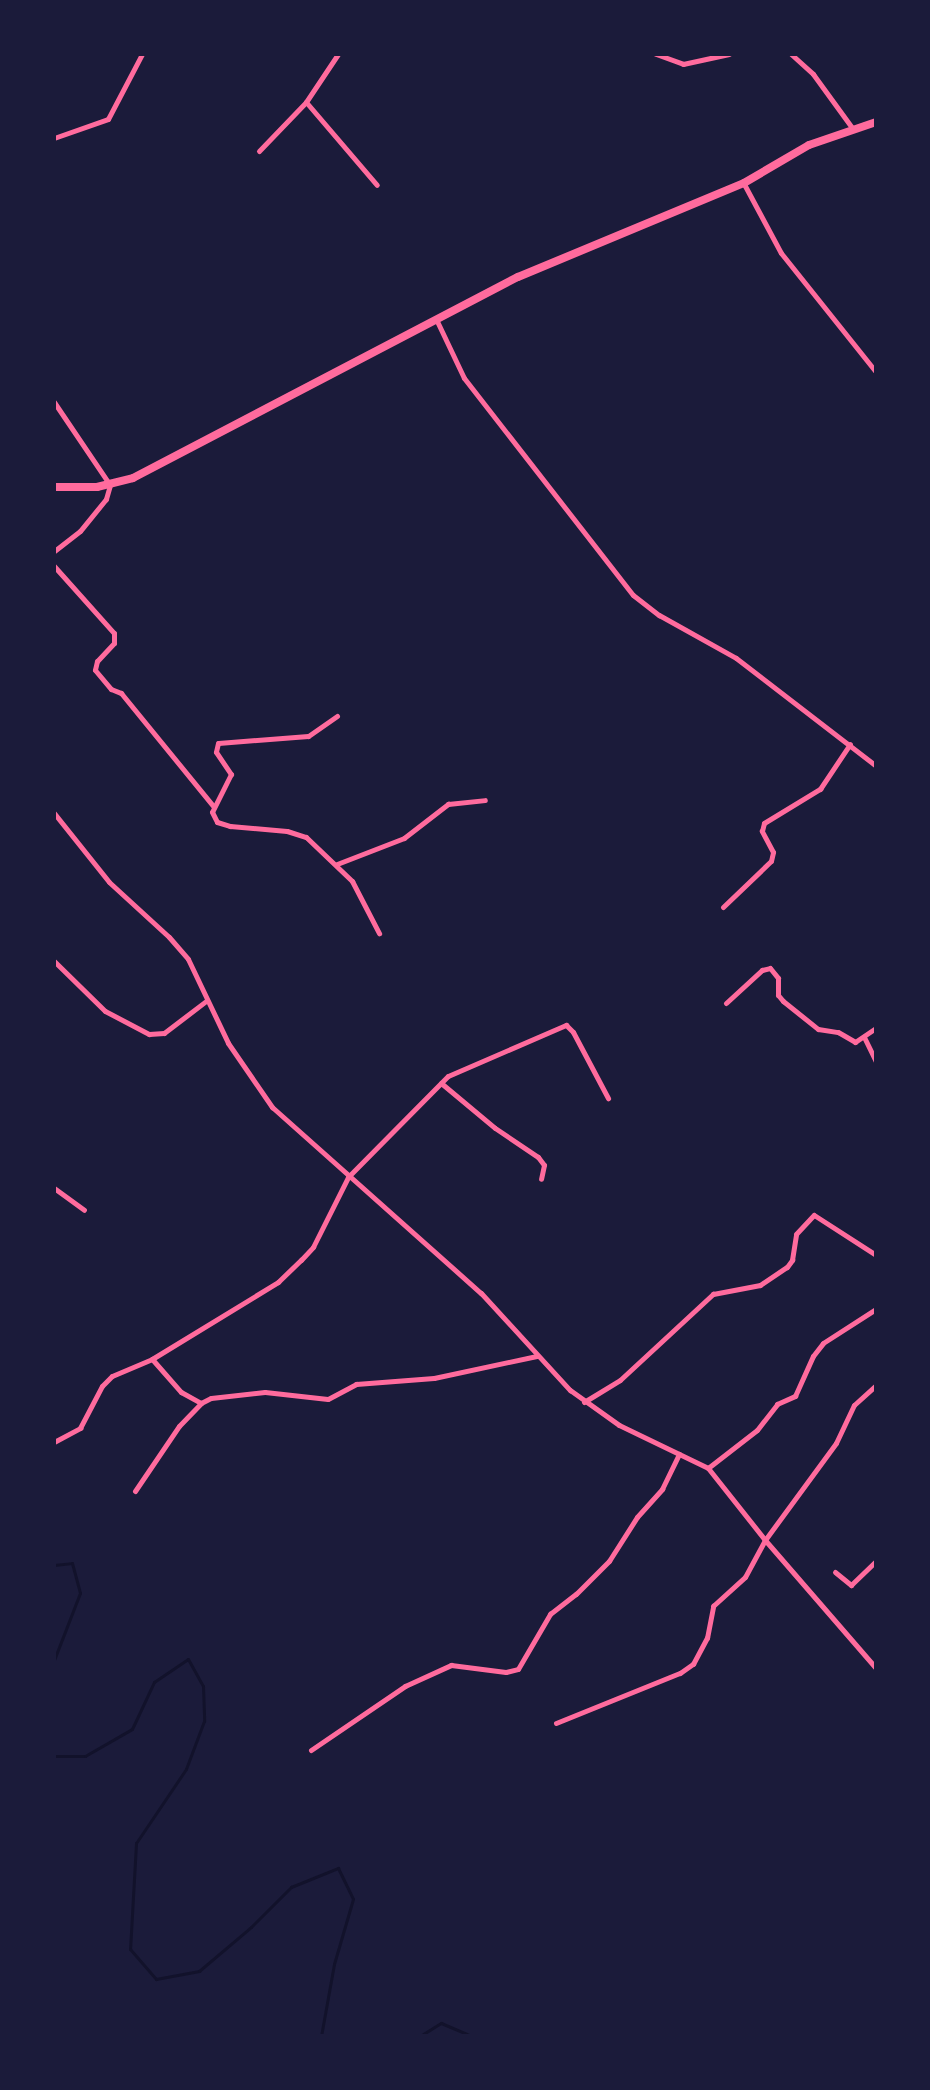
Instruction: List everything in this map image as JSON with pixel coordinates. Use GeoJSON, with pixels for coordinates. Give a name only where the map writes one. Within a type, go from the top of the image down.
{"type":"FeatureCollection","features":[{"type":"Feature","properties":{"kind":"highway"},"geometry":{"type":"LineString","coordinates":[[54,487],[110,485],[192,448],[435,318],[563,256],[744,183],[809,145],[876,122]]}},
{"type":"Feature","properties":{"kind":"street"},"geometry":{"type":"LineString","coordinates":[[54,138],[108,119],[142,54]]}},
{"type":"Feature","properties":{"kind":"street"},"geometry":{"type":"LineString","coordinates":[[259,151],[306,102],[338,54]]}},
{"type":"Feature","properties":{"kind":"street"},"geometry":{"type":"LineString","coordinates":[[656,54],[683,64],[729,54]]}},
{"type":"Feature","properties":{"kind":"street"},"geometry":{"type":"LineString","coordinates":[[791,54],[813,74],[854,130]]}},
{"type":"Feature","properties":{"kind":"street"},"geometry":{"type":"LineString","coordinates":[[306,102],[377,185]]}},
{"type":"Feature","properties":{"kind":"street"},"geometry":{"type":"LineString","coordinates":[[744,183],[781,253],[876,372]]}},
{"type":"Feature","properties":{"kind":"street"},"geometry":{"type":"LineString","coordinates":[[435,318],[464,378],[633,595],[659,615],[736,658],[876,766]]}},
{"type":"Feature","properties":{"kind":"street"},"geometry":{"type":"LineString","coordinates":[[876,394],[876,421]]}},
{"type":"Feature","properties":{"kind":"street"},"geometry":{"type":"LineString","coordinates":[[54,402],[110,485],[106,499],[80,531],[54,551]]}},
{"type":"Feature","properties":{"kind":"street"},"geometry":{"type":"LineString","coordinates":[[54,566],[114,633],[114,643],[97,661],[95,670],[111,689],[121,693],[213,806]]}},
{"type":"Feature","properties":{"kind":"street"},"geometry":{"type":"LineString","coordinates":[[337,716],[308,736],[218,743],[216,752],[231,774],[213,806],[213,818],[222,824],[297,833],[337,864],[352,881],[379,933]]}},
{"type":"Feature","properties":{"kind":"street"},"geometry":{"type":"LineString","coordinates":[[723,907],[771,861],[773,852],[762,831],[764,823],[820,789],[850,744]]}},
{"type":"Feature","properties":{"kind":"street"},"geometry":{"type":"LineString","coordinates":[[337,864],[404,838],[448,804],[485,800]]}},
{"type":"Feature","properties":{"kind":"street"},"geometry":{"type":"LineString","coordinates":[[54,813],[109,882],[180,949],[197,976],[206,1001],[265,1099],[348,1177],[481,1293],[537,1356],[584,1402],[619,1425],[708,1468],[765,1540],[876,1668]]}},
{"type":"Feature","properties":{"kind":"street"},"geometry":{"type":"LineString","coordinates":[[54,961],[105,1011],[149,1034],[164,1033],[206,1001]]}},
{"type":"Feature","properties":{"kind":"street"},"geometry":{"type":"LineString","coordinates":[[726,1003],[762,970],[770,968],[778,978],[778,995],[810,1025],[821,1031],[838,1032],[852,1042],[876,1028]]}},
{"type":"Feature","properties":{"kind":"street"},"geometry":{"type":"LineString","coordinates":[[54,1442],[80,1428],[106,1381],[152,1359],[278,1282],[313,1247],[348,1177],[441,1083],[457,1071],[566,1025],[573,1032],[608,1098]]}},
{"type":"Feature","properties":{"kind":"street"},"geometry":{"type":"LineString","coordinates":[[864,1037],[876,1062]]}},
{"type":"Feature","properties":{"kind":"street"},"geometry":{"type":"LineString","coordinates":[[441,1083],[495,1128],[538,1157],[544,1165],[541,1179]]}},
{"type":"Feature","properties":{"kind":"street"},"geometry":{"type":"LineString","coordinates":[[54,1188],[84,1210]]}},
{"type":"Feature","properties":{"kind":"street"},"geometry":{"type":"LineString","coordinates":[[584,1402],[620,1380],[717,1291],[760,1285],[787,1267],[796,1234],[814,1215],[876,1255]]}},
{"type":"Feature","properties":{"kind":"street"},"geometry":{"type":"LineString","coordinates":[[708,1468],[757,1430],[777,1404],[795,1396],[823,1343],[876,1309]]}},
{"type":"Feature","properties":{"kind":"street"},"geometry":{"type":"LineString","coordinates":[[135,1491],[179,1426],[201,1403],[223,1395],[251,1393],[328,1399],[356,1384],[434,1378],[537,1356]]}},
{"type":"Feature","properties":{"kind":"street"},"geometry":{"type":"LineString","coordinates":[[152,1359],[181,1392],[201,1403]]}},
{"type":"Feature","properties":{"kind":"street"},"geometry":{"type":"LineString","coordinates":[[556,1723],[680,1673],[693,1664],[707,1638],[713,1606],[745,1577],[765,1540],[836,1443],[854,1405],[876,1385]]}},
{"type":"Feature","properties":{"kind":"street"},"geometry":{"type":"LineString","coordinates":[[311,1750],[405,1686],[451,1665],[506,1672],[518,1669],[550,1614],[576,1594],[609,1561],[637,1517],[662,1489],[679,1454]]}},
{"type":"Feature","properties":{"kind":"street"},"geometry":{"type":"LineString","coordinates":[[835,1572],[851,1585],[876,1561]]}},
{"type":"Feature","properties":{"kind":"waterway"},"geometry":{"type":"LineString","coordinates":[[54,1565],[72,1563],[80,1593],[54,1660]]}},
{"type":"Feature","properties":{"kind":"waterway"},"geometry":{"type":"LineString","coordinates":[[54,1756],[85,1756],[132,1729],[154,1682],[188,1659],[203,1686],[204,1721],[186,1769],[136,1843],[130,1949],[156,1979],[199,1971],[251,1927],[291,1887],[338,1868],[353,1899],[334,1964],[321,2036]]}},
{"type":"Feature","properties":{"kind":"waterway"},"geometry":{"type":"LineString","coordinates":[[420,2036],[441,2023],[472,2036]]}}]}
